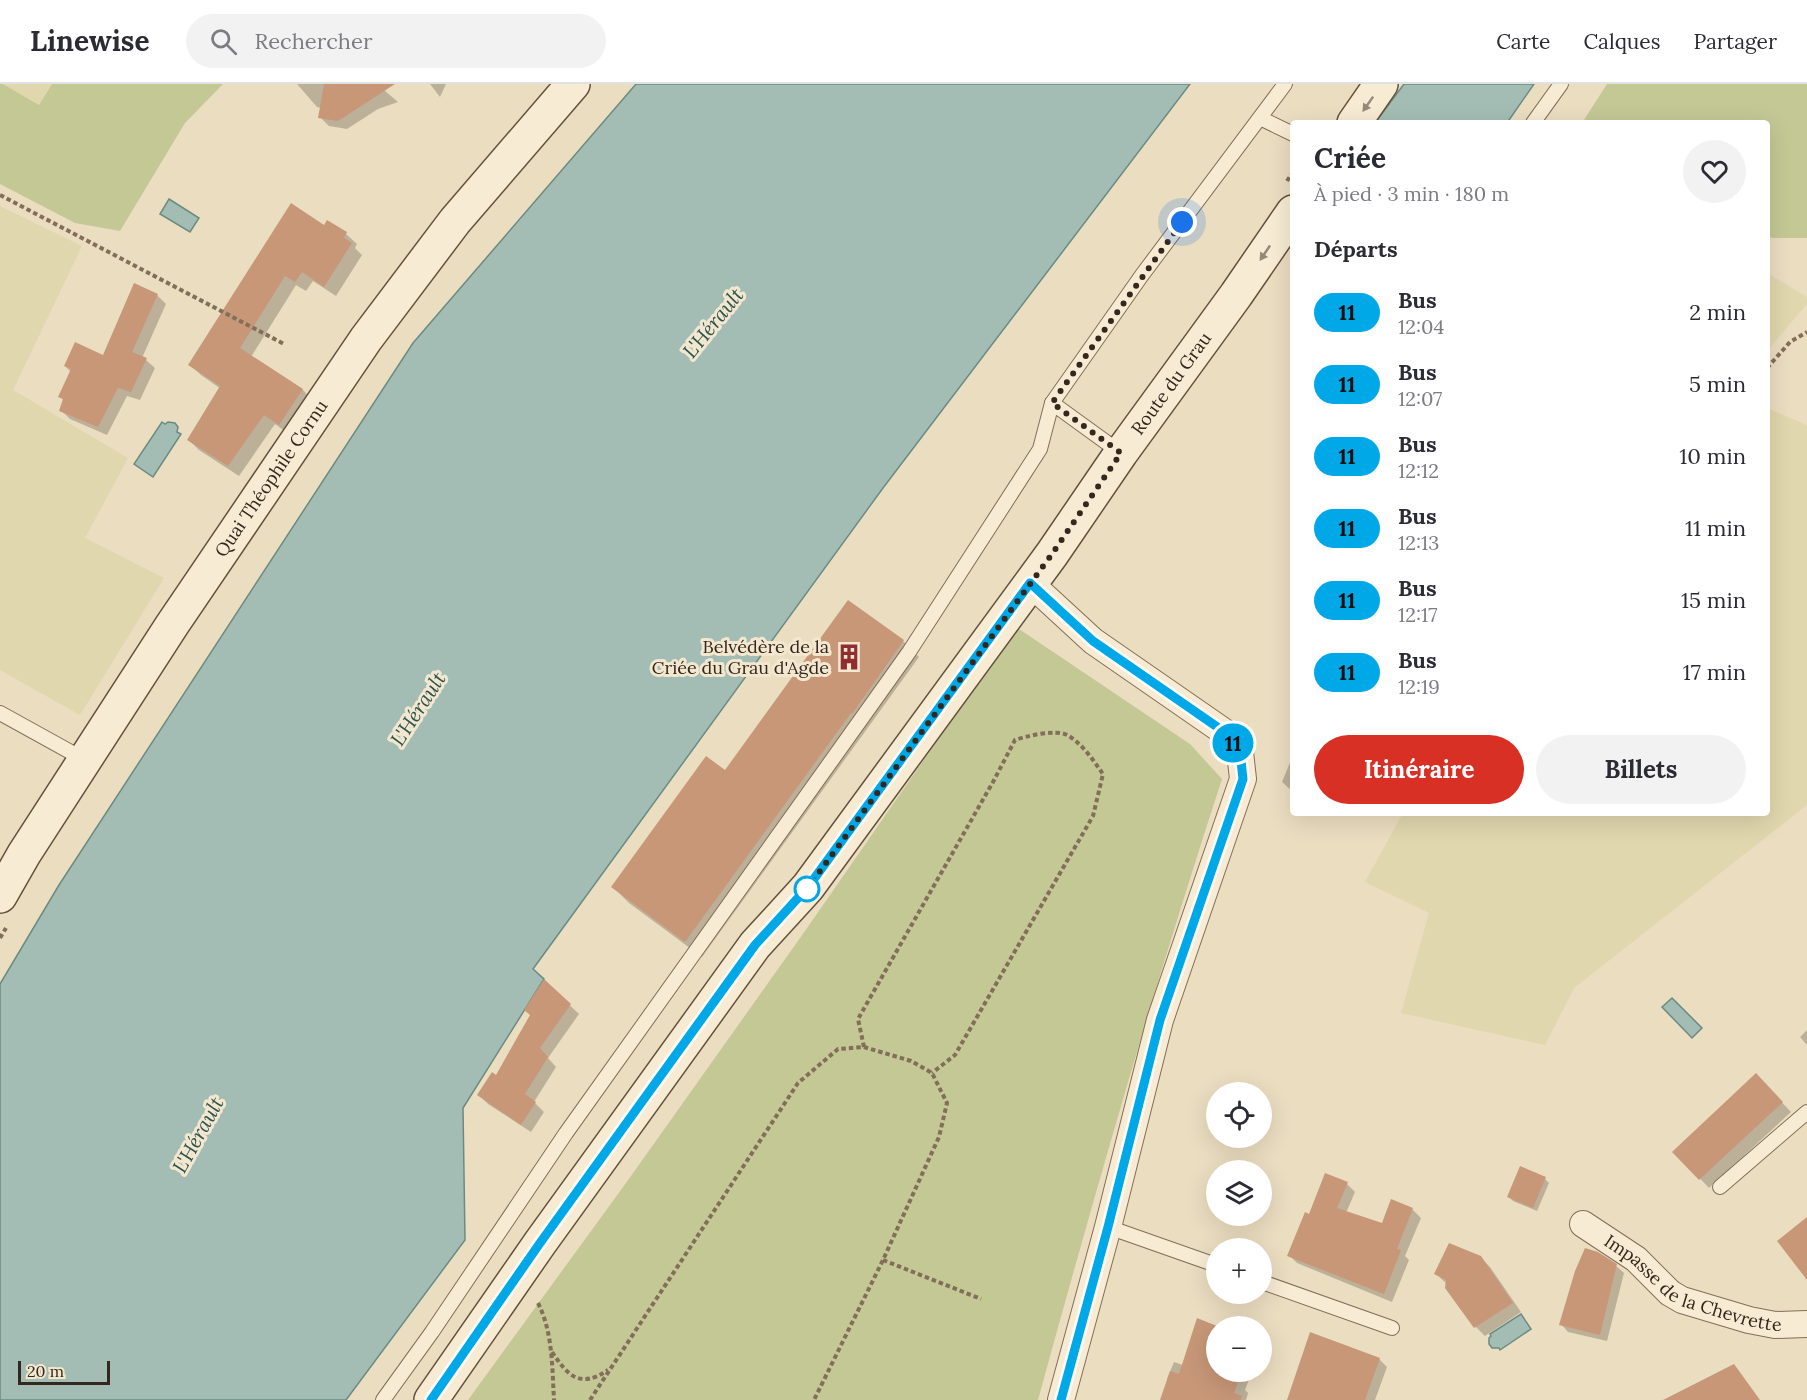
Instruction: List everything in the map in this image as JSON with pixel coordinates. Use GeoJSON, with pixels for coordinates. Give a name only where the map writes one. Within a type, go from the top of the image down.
{"type":"FeatureCollection","features":[{"type":"Feature","properties":{"kind":"street","name":"Quai Théophile Cornu"},"geometry":{"type":"LineString","coordinates":[[0,896],[24,854],[179,615],[366,339],[454,221],[573,84]]}},
{"type":"Feature","properties":{"kind":"street"},"geometry":{"type":"LineString","coordinates":[[1356,120],[1381,84]]}},
{"type":"Feature","properties":{"kind":"street","name":"Route du Grau"},"geometry":{"type":"LineString","coordinates":[[431,1400],[755,945],[808,887],[1052,554],[1290,216]]}},
{"type":"Feature","properties":{"kind":"street"},"geometry":{"type":"LineString","coordinates":[[1030,583],[1093,641],[1223,731],[1240,752],[1243,779],[1160,1020],[1108,1227],[1061,1400]]}},
{"type":"Feature","properties":{"kind":"street","name":"Impasse de la Chevrette"},"geometry":{"type":"LineString","coordinates":[[1583,1224],[1636,1259],[1670,1293],[1683,1300],[1749,1320],[1775,1325],[1807,1324]]}},
{"type":"Feature","properties":{"kind":"lane"},"geometry":{"type":"LineString","coordinates":[[383,1400],[432,1332],[566,1133],[909,652],[1040,449],[1052,403],[1143,275],[1285,84]]}},
{"type":"Feature","properties":{"kind":"lane"},"geometry":{"type":"LineString","coordinates":[[1535,120],[1561,84]]}},
{"type":"Feature","properties":{"kind":"lane"},"geometry":{"type":"LineString","coordinates":[[1260,118],[1290,133]]}},
{"type":"Feature","properties":{"kind":"lane"},"geometry":{"type":"LineString","coordinates":[[1052,403],[1121,453]]}},
{"type":"Feature","properties":{"kind":"lane"},"geometry":{"type":"LineString","coordinates":[[0,713],[85,760]]}},
{"type":"Feature","properties":{"kind":"lane"},"geometry":{"type":"LineString","coordinates":[[1720,1187],[1807,1112]]}},
{"type":"Feature","properties":{"kind":"lane"},"geometry":{"type":"LineString","coordinates":[[1108,1227],[1206,1262]]}},
{"type":"Feature","properties":{"kind":"lane"},"geometry":{"type":"LineString","coordinates":[[1272,1286],[1392,1328]]}},
{"type":"Feature","properties":{"kind":"path"},"geometry":{"type":"LineString","coordinates":[[0,195],[284,344]]}},
{"type":"Feature","properties":{"kind":"path"},"geometry":{"type":"LineString","coordinates":[[1770,365],[1790,342],[1807,332]]}},
{"type":"Feature","properties":{"kind":"path"},"geometry":{"type":"LineString","coordinates":[[864,1047],[858,1019],[1015,740],[1035,734],[1065,734],[1089,754],[1103,774],[1093,816],[955,1056],[933,1073]]}},
{"type":"Feature","properties":{"kind":"path"},"geometry":{"type":"LineString","coordinates":[[590,1400],[798,1083],[838,1049],[864,1047],[911,1061],[933,1073],[947,1103],[939,1137],[883,1260],[814,1400]]}},
{"type":"Feature","properties":{"kind":"path"},"geometry":{"type":"LineString","coordinates":[[883,1260],[981,1299]]}},
{"type":"Feature","properties":{"kind":"path"},"geometry":{"type":"LineString","coordinates":[[516,1278],[533,1291],[542,1311],[551,1349],[554,1400]]}},
{"type":"Feature","properties":{"kind":"path"},"geometry":{"type":"LineString","coordinates":[[551,1349],[563,1369],[572,1376],[584,1379],[597,1378],[611,1368]]}},
{"type":"Feature","properties":{"kind":"shaded area"},"geometry":{"type":"Polygon","coordinates":[[[3,84],[52,84],[39,105],[3,84]]]}},
{"type":"Feature","properties":{"kind":"shaded area"},"geometry":{"type":"Polygon","coordinates":[[[0,206],[82,246],[13,390],[128,458],[85,538],[164,578],[80,715],[0,670],[0,206]]]}},
{"type":"Feature","properties":{"kind":"shaded area"},"geometry":{"type":"Polygon","coordinates":[[[1770,275],[1807,297],[1807,304],[1770,347],[1770,275]]]}},
{"type":"Feature","properties":{"kind":"shaded area"},"geometry":{"type":"Polygon","coordinates":[[[1770,409],[1807,425],[1807,805],[1574,988],[1545,1045],[1401,1013],[1429,913],[1365,882],[1401,816],[1770,816],[1770,409]]]}},
{"type":"Feature","properties":{"kind":"green space"},"geometry":{"type":"Polygon","coordinates":[[[0,84],[39,105],[52,84],[223,84],[185,123],[120,231],[75,223],[0,184],[0,84]]]}},
{"type":"Feature","properties":{"kind":"green space"},"geometry":{"type":"Polygon","coordinates":[[[1607,84],[1807,84],[1807,238],[1770,237],[1770,120],[1584,120],[1607,84]]]}},
{"type":"Feature","properties":{"kind":"green space"},"geometry":{"type":"Polygon","coordinates":[[[1016,627],[1190,744],[1222,779],[1126,1088],[1038,1400],[468,1400],[805,931],[1016,627]]]}},
{"type":"Feature","properties":{"kind":"water","name":"L'Hérault"},"geometry":{"type":"Polygon","coordinates":[[[636,84],[1190,84],[883,488],[533,969],[544,979],[463,1108],[465,1240],[346,1400],[0,1400],[0,984],[59,885],[413,343],[636,84]]]}},
{"type":"Feature","properties":{"kind":"water"},"geometry":{"type":"Polygon","coordinates":[[[1404,84],[1534,84],[1509,120],[1377,120],[1404,84]]]}},
{"type":"Feature","properties":{"kind":"water"},"geometry":{"type":"Polygon","coordinates":[[[169,199],[199,218],[190,232],[160,214],[169,199]]]}},
{"type":"Feature","properties":{"kind":"water"},"geometry":{"type":"Polygon","coordinates":[[[162,422],[175,423],[178,427],[177,432],[181,434],[153,477],[134,464],[162,422]]]}},
{"type":"Feature","properties":{"kind":"water"},"geometry":{"type":"Polygon","coordinates":[[[1672,998],[1702,1028],[1692,1038],[1662,1007],[1672,998]]]}},
{"type":"Feature","properties":{"kind":"water"},"geometry":{"type":"Polygon","coordinates":[[[1521,1314],[1531,1329],[1500,1350],[1492,1348],[1489,1344],[1490,1334],[1521,1314]]]}},
{"type":"Feature","properties":{"kind":"building"},"geometry":{"type":"Polygon","coordinates":[[[324,84],[395,84],[338,121],[318,118],[324,84]]]}},
{"type":"Feature","properties":{"kind":"building"},"geometry":{"type":"Polygon","coordinates":[[[291,203],[324,225],[327,220],[347,232],[344,238],[352,243],[324,287],[302,272],[295,282],[285,276],[240,348],[303,389],[279,425],[264,415],[228,466],[187,440],[220,386],[188,365],[291,203]]]}},
{"type":"Feature","properties":{"kind":"building"},"geometry":{"type":"Polygon","coordinates":[[[134,283],[158,294],[132,352],[147,358],[131,392],[118,388],[98,427],[59,411],[63,399],[58,397],[71,369],[64,366],[75,342],[103,355],[134,283]]]}},
{"type":"Feature","properties":{"kind":"building"},"geometry":{"type":"Polygon","coordinates":[[[848,600],[904,640],[685,942],[611,887],[706,756],[725,770],[848,600]]]}},
{"type":"Feature","properties":{"kind":"building"},"geometry":{"type":"Polygon","coordinates":[[[544,979],[571,1004],[540,1048],[548,1057],[525,1094],[536,1102],[521,1125],[477,1095],[492,1072],[496,1075],[530,1015],[524,1010],[544,979]]]}},
{"type":"Feature","properties":{"kind":"building"},"geometry":{"type":"Polygon","coordinates":[[[1756,1073],[1783,1102],[1699,1180],[1672,1152],[1756,1073]]]}},
{"type":"Feature","properties":{"kind":"building"},"geometry":{"type":"Polygon","coordinates":[[[1520,1166],[1546,1177],[1533,1208],[1507,1197],[1520,1166]]]}},
{"type":"Feature","properties":{"kind":"building"},"geometry":{"type":"Polygon","coordinates":[[[1325,1173],[1348,1182],[1337,1208],[1382,1223],[1391,1199],[1413,1208],[1397,1249],[1401,1250],[1384,1294],[1287,1256],[1305,1212],[1309,1214],[1325,1173]]]}},
{"type":"Feature","properties":{"kind":"building"},"geometry":{"type":"Polygon","coordinates":[[[1807,1217],[1807,1280],[1777,1241],[1807,1217]]]}},
{"type":"Feature","properties":{"kind":"building"},"geometry":{"type":"Polygon","coordinates":[[[1449,1243],[1481,1256],[1513,1303],[1474,1328],[1445,1288],[1446,1280],[1434,1274],[1449,1243]]]}},
{"type":"Feature","properties":{"kind":"building"},"geometry":{"type":"Polygon","coordinates":[[[1585,1248],[1598,1252],[1617,1264],[1600,1335],[1559,1325],[1575,1271],[1585,1248]]]}},
{"type":"Feature","properties":{"kind":"building"},"geometry":{"type":"Polygon","coordinates":[[[1197,1318],[1206,1322],[1206,1382],[1238,1382],[1234,1393],[1242,1396],[1241,1400],[1160,1400],[1170,1371],[1179,1374],[1197,1318]]]}},
{"type":"Feature","properties":{"kind":"building"},"geometry":{"type":"Polygon","coordinates":[[[1310,1332],[1380,1358],[1365,1400],[1287,1400],[1310,1332]]]}},
{"type":"Feature","properties":{"kind":"building"},"geometry":{"type":"Polygon","coordinates":[[[1734,1364],[1760,1400],[1663,1400],[1734,1364]]]}},
{"type":"Feature","properties":{"kind":"bus line","name":"11"},"geometry":{"type":"LineString","coordinates":[[431,1400],[540,1243],[755,945],[808,887],[1030,583],[1093,641],[1223,731],[1240,752],[1243,779],[1160,1020],[1108,1227],[1061,1400]]}},
{"type":"Feature","properties":{"kind":"place","name":"Belvédère de la Criée du Grau d'Agde"},"geometry":{"type":"Point","coordinates":[849,657]}},
{"type":"Feature","properties":{"kind":"route"},"geometry":{"type":"LineString","coordinates":[[807,889],[1052,554],[1121,453],[1052,403],[1182,222]]}}]}
